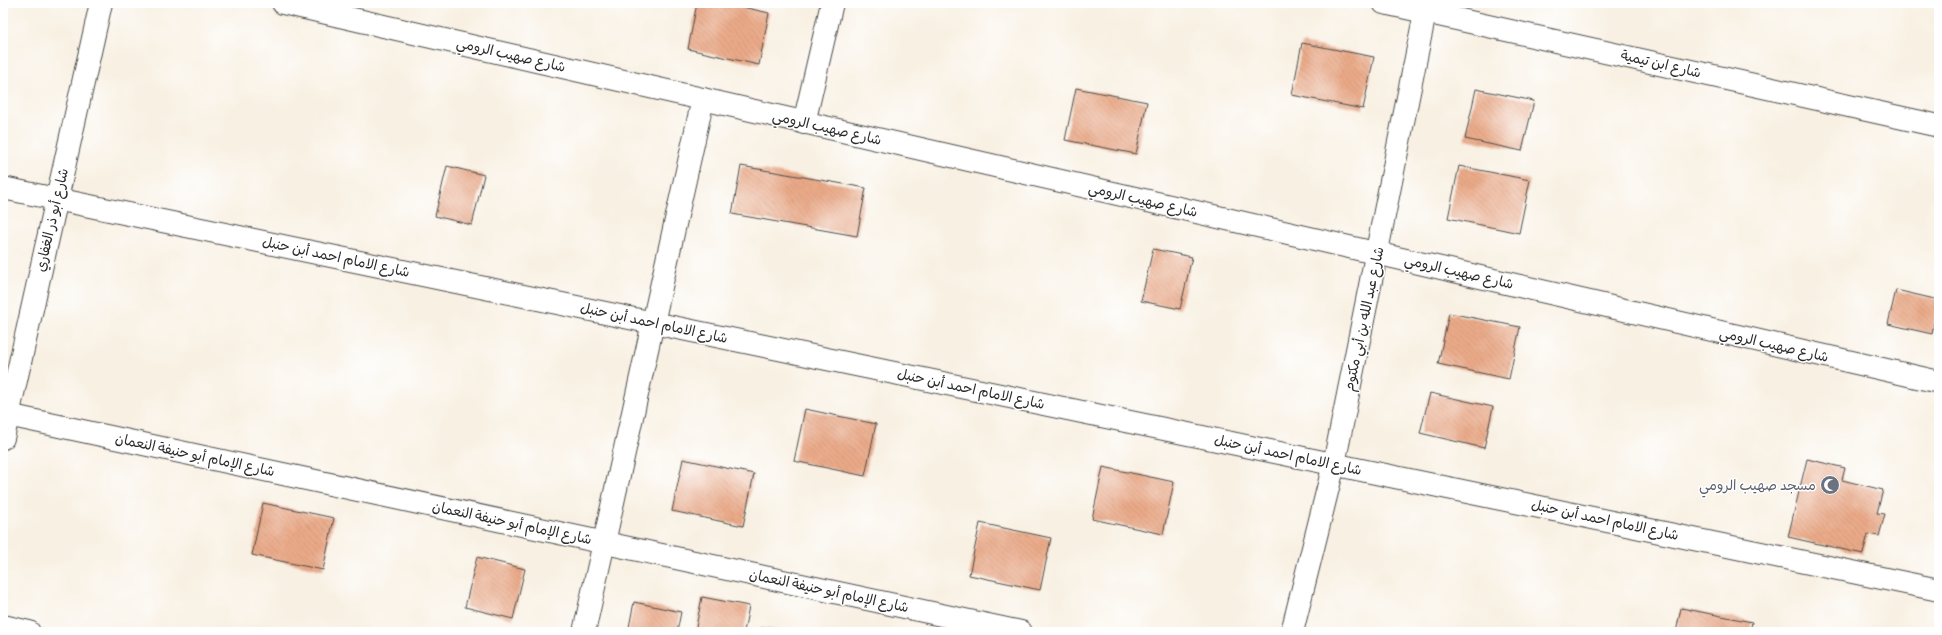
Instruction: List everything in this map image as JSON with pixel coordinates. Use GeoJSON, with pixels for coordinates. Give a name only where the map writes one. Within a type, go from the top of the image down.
{"type":"FeatureCollection","features":[{"type":"Feature","properties":{"kind":"street","name":"شارع أبو ذر الغفاري"},"geometry":{"type":"LineString","coordinates":[[3,438],[6,414],[57,199],[101,3]]}},
{"type":"Feature","properties":{"kind":"street","name":"شارع صهيب الرومي"},"geometry":{"type":"LineString","coordinates":[[283,3],[348,10],[804,123],[1939,382]]}},
{"type":"Feature","properties":{"kind":"street"},"geometry":{"type":"LineString","coordinates":[[804,123],[832,3]]}},
{"type":"Feature","properties":{"kind":"street","name":"شارع ابن تيمية"},"geometry":{"type":"LineString","coordinates":[[1384,3],[1426,7],[1939,126]]}},
{"type":"Feature","properties":{"kind":"street","name":"شارع عبد الله بن أبي مكتوم"},"geometry":{"type":"LineString","coordinates":[[1292,632],[1334,464],[1378,254],[1426,7]]}},
{"type":"Feature","properties":{"kind":"street"},"geometry":{"type":"LineString","coordinates":[[584,632],[703,99]]}},
{"type":"Feature","properties":{"kind":"street","name":"شارع الامام احمد أبن حنبل"},"geometry":{"type":"LineString","coordinates":[[3,188],[1939,590]]}},
{"type":"Feature","properties":{"kind":"street","name":"شارع الإمام أبو حنيفة النعمان"},"geometry":{"type":"LineString","coordinates":[[6,414],[1021,632]]}},
{"type":"Feature","properties":{"kind":"street"},"geometry":{"type":"LineString","coordinates":[[3,626],[29,632]]}},
{"type":"Feature","properties":{"kind":"building"},"geometry":{"type":"Polygon","coordinates":[[[697,3],[725,3],[769,13],[759,65],[688,49],[697,3]]]}},
{"type":"Feature","properties":{"kind":"building"},"geometry":{"type":"Polygon","coordinates":[[[1302,43],[1374,57],[1363,109],[1292,95],[1302,43]]]}},
{"type":"Feature","properties":{"kind":"building"},"geometry":{"type":"Polygon","coordinates":[[[1076,88],[1147,102],[1136,154],[1065,140],[1076,88]]]}},
{"type":"Feature","properties":{"kind":"building"},"geometry":{"type":"Polygon","coordinates":[[[1476,89],[1534,101],[1522,151],[1465,139],[1476,89]]]}},
{"type":"Feature","properties":{"kind":"building"},"geometry":{"type":"Polygon","coordinates":[[[447,166],[484,175],[472,225],[435,216],[447,166]]]}},
{"type":"Feature","properties":{"kind":"building"},"geometry":{"type":"Polygon","coordinates":[[[741,166],[866,188],[857,236],[732,214],[741,166]]]}},
{"type":"Feature","properties":{"kind":"building"},"geometry":{"type":"Polygon","coordinates":[[[1459,166],[1530,180],[1519,233],[1448,218],[1459,166]]]}},
{"type":"Feature","properties":{"kind":"building"},"geometry":{"type":"Polygon","coordinates":[[[1153,249],[1192,257],[1180,309],[1141,301],[1153,249]]]}},
{"type":"Feature","properties":{"kind":"building"},"geometry":{"type":"Polygon","coordinates":[[[1896,290],[1939,300],[1932,334],[1888,324],[1896,290]]]}},
{"type":"Feature","properties":{"kind":"building"},"geometry":{"type":"Polygon","coordinates":[[[1449,313],[1520,327],[1509,379],[1438,364],[1449,313]]]}},
{"type":"Feature","properties":{"kind":"building"},"geometry":{"type":"Polygon","coordinates":[[[1430,393],[1493,407],[1484,448],[1420,433],[1430,393]]]}},
{"type":"Feature","properties":{"kind":"building"},"geometry":{"type":"Polygon","coordinates":[[[805,409],[876,424],[865,476],[794,461],[805,409]]]}},
{"type":"Feature","properties":{"kind":"building"},"geometry":{"type":"Polygon","coordinates":[[[683,459],[754,474],[743,526],[672,511],[683,459]]]}},
{"type":"Feature","properties":{"kind":"building"},"geometry":{"type":"Polygon","coordinates":[[[1807,459],[1845,468],[1842,480],[1883,490],[1877,513],[1885,514],[1879,536],[1868,534],[1863,554],[1788,537],[1807,459]]]}},
{"type":"Feature","properties":{"kind":"building"},"geometry":{"type":"Polygon","coordinates":[[[1103,467],[1174,482],[1163,534],[1092,519],[1103,467]]]}},
{"type":"Feature","properties":{"kind":"building"},"geometry":{"type":"Polygon","coordinates":[[[263,503],[334,518],[323,570],[252,555],[263,503]]]}},
{"type":"Feature","properties":{"kind":"building"},"geometry":{"type":"Polygon","coordinates":[[[980,523],[1051,538],[1040,590],[969,575],[980,523]]]}},
{"type":"Feature","properties":{"kind":"building"},"geometry":{"type":"Polygon","coordinates":[[[477,557],[525,569],[513,619],[465,607],[477,557]]]}},
{"type":"Feature","properties":{"kind":"building"},"geometry":{"type":"Polygon","coordinates":[[[702,597],[749,606],[744,632],[695,632],[702,597]]]}},
{"type":"Feature","properties":{"kind":"building"},"geometry":{"type":"Polygon","coordinates":[[[634,602],[681,612],[677,632],[628,632],[634,602]]]}},
{"type":"Feature","properties":{"kind":"building"},"geometry":{"type":"Polygon","coordinates":[[[1681,608],[1752,622],[1750,632],[1676,632],[1681,608]]]}},
{"type":"Feature","properties":{"kind":"building"},"geometry":{"type":"Polygon","coordinates":[[[761,628],[781,631],[781,632],[760,632],[761,628]]]}},
{"type":"Feature","properties":{"kind":"place","name":"مسجد صهيب الرومي"},"geometry":{"type":"Point","coordinates":[1830,485]}}]}
